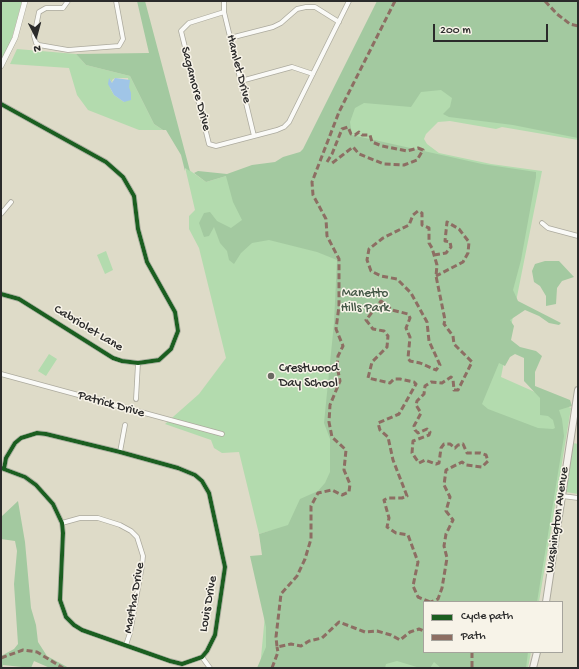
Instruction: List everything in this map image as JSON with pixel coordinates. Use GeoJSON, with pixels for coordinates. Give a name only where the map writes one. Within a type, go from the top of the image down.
{"type":"FeatureCollection","features":[{"type":"Feature","properties":{"kind":"main road","name":"Washington Avenue"},"geometry":{"type":"LineString","coordinates":[[546,601],[578,390]]}},
{"type":"Feature","properties":{"kind":"main road"},"geometry":{"type":"LineString","coordinates":[[533,668],[537,653]]}},
{"type":"Feature","properties":{"kind":"street"},"geometry":{"type":"LineString","coordinates":[[1,66],[15,38],[25,1]]}},
{"type":"Feature","properties":{"kind":"street"},"geometry":{"type":"LineString","coordinates":[[68,1],[63,8],[46,8],[39,12],[34,36],[36,43],[39,45],[68,50],[119,46],[123,39],[116,1]]}},
{"type":"Feature","properties":{"kind":"street","name":"Hamlet Drive"},"geometry":{"type":"LineString","coordinates":[[224,1],[224,12],[254,136]]}},
{"type":"Feature","properties":{"kind":"street","name":"Sagamore Drive"},"geometry":{"type":"LineString","coordinates":[[224,12],[189,23],[180,32],[209,144],[216,146],[284,127],[313,74],[349,1]]}},
{"type":"Feature","properties":{"kind":"street"},"geometry":{"type":"LineString","coordinates":[[230,38],[273,27],[281,23],[297,9],[306,7],[315,8],[339,22]]}},
{"type":"Feature","properties":{"kind":"street"},"geometry":{"type":"LineString","coordinates":[[241,81],[292,67],[313,74]]}},
{"type":"Feature","properties":{"kind":"street","name":"Cabriolet Lane"},"geometry":{"type":"LineString","coordinates":[[1,104],[116,169],[130,187],[136,207],[138,229],[147,262],[175,312],[178,331],[171,349],[166,356],[159,360],[138,364],[113,358],[19,299],[1,294]]}},
{"type":"Feature","properties":{"kind":"street"},"geometry":{"type":"LineString","coordinates":[[1,214],[11,202]]}},
{"type":"Feature","properties":{"kind":"street"},"geometry":{"type":"LineString","coordinates":[[542,223],[548,228],[578,236]]}},
{"type":"Feature","properties":{"kind":"street","name":"Patrick Drive"},"geometry":{"type":"LineString","coordinates":[[136,399],[138,364]]}},
{"type":"Feature","properties":{"kind":"street","name":"Patrick Drive"},"geometry":{"type":"LineString","coordinates":[[1,374],[222,434]]}},
{"type":"Feature","properties":{"kind":"street","name":"Patrick Drive"},"geometry":{"type":"LineString","coordinates":[[120,452],[126,425]]}},
{"type":"Feature","properties":{"kind":"street","name":"Louis Drive"},"geometry":{"type":"LineString","coordinates":[[37,433],[120,452],[187,471],[202,481],[209,493],[225,567],[215,635],[207,651],[202,657],[182,664],[170,662],[82,630],[66,617],[60,600],[64,544],[62,523],[53,504],[36,485],[25,477],[3,468],[8,454],[15,443],[21,438],[37,433]]}},
{"type":"Feature","properties":{"kind":"street"},"geometry":{"type":"LineString","coordinates":[[562,496],[578,498]]}},
{"type":"Feature","properties":{"kind":"street","name":"Martha Drive"},"geometry":{"type":"LineString","coordinates":[[62,523],[80,518],[98,518],[120,525],[131,531],[137,537],[143,556],[142,566],[130,633],[126,645]]}},
{"type":"Feature","properties":{"kind":"street"},"geometry":{"type":"LineString","coordinates":[[202,657],[210,668]]}},
{"type":"Feature","properties":{"kind":"green space"},"geometry":{"type":"Polygon","coordinates":[[[1,1],[22,1],[11,41],[1,60],[1,1]]]}},
{"type":"Feature","properties":{"kind":"green space"},"geometry":{"type":"Polygon","coordinates":[[[137,1],[145,1],[190,171],[185,168],[185,171],[181,155],[166,130],[163,130],[154,124],[130,76],[86,65],[76,54],[149,53],[137,1]]]}},
{"type":"Feature","properties":{"kind":"green space","name":"Manetto Hills Park"},"geometry":{"type":"Polygon","coordinates":[[[377,1],[578,1],[578,138],[513,125],[449,117],[443,114],[450,107],[452,98],[441,90],[421,92],[411,107],[364,103],[355,108],[350,122],[352,135],[482,164],[536,172],[521,260],[513,290],[518,301],[561,323],[559,325],[549,323],[539,316],[525,310],[510,320],[514,326],[511,340],[520,347],[536,351],[542,356],[535,372],[535,386],[570,400],[572,406],[559,410],[562,419],[564,436],[537,601],[423,601],[423,653],[528,653],[526,668],[441,668],[434,662],[430,668],[420,668],[397,661],[386,664],[385,668],[257,668],[266,647],[266,627],[250,556],[262,555],[259,534],[288,525],[300,499],[318,491],[325,483],[330,472],[330,439],[324,423],[334,323],[337,260],[317,252],[269,240],[252,243],[241,253],[234,264],[229,260],[227,251],[220,243],[214,227],[209,236],[204,237],[199,223],[204,213],[210,212],[217,221],[231,228],[242,220],[233,202],[226,176],[206,182],[194,173],[198,171],[227,174],[252,165],[275,162],[283,157],[300,152],[303,149],[377,1]],[[515,354],[510,357],[505,366],[499,363],[482,404],[488,409],[538,428],[555,428],[553,420],[548,416],[540,415],[540,398],[524,381],[524,358],[515,354]]]}},
{"type":"Feature","properties":{"kind":"green space","name":"Manetto Hills Park"},"geometry":{"type":"Polygon","coordinates":[[[390,1],[578,1],[578,140],[502,127],[496,129],[450,121],[438,122],[426,134],[424,139],[427,144],[439,153],[491,164],[542,171],[501,377],[571,408],[539,601],[423,601],[423,653],[531,653],[528,668],[260,668],[273,530],[259,534],[239,452],[222,453],[214,448],[211,440],[165,424],[199,394],[226,358],[199,248],[189,229],[189,216],[195,210],[185,167],[206,182],[226,176],[308,165],[390,1]]]}},
{"type":"Feature","properties":{"kind":"green space"},"geometry":{"type":"Polygon","coordinates":[[[17,49],[76,54],[86,65],[130,76],[154,124],[163,130],[139,130],[88,110],[77,95],[69,68],[10,64],[17,49]],[[115,78],[112,80],[113,83],[109,79],[110,88],[114,95],[124,102],[129,87],[128,78],[115,78]]]}},
{"type":"Feature","properties":{"kind":"green space"},"geometry":{"type":"Polygon","coordinates":[[[106,251],[113,270],[105,274],[97,255],[106,251]]]}},
{"type":"Feature","properties":{"kind":"green space"},"geometry":{"type":"Polygon","coordinates":[[[545,261],[559,261],[574,277],[562,281],[557,288],[556,304],[546,306],[546,296],[540,286],[534,282],[532,271],[535,264],[545,261]]]}},
{"type":"Feature","properties":{"kind":"green space"},"geometry":{"type":"Polygon","coordinates":[[[49,354],[57,359],[46,376],[38,371],[49,354]]]}},
{"type":"Feature","properties":{"kind":"green space"},"geometry":{"type":"Polygon","coordinates":[[[573,443],[578,444],[578,494],[566,492],[573,443]]]}},
{"type":"Feature","properties":{"kind":"green space"},"geometry":{"type":"Polygon","coordinates":[[[18,501],[25,542],[31,608],[36,625],[38,642],[47,656],[69,668],[50,668],[34,661],[31,668],[3,665],[3,668],[1,668],[1,656],[14,649],[18,644],[14,584],[17,551],[15,541],[1,539],[1,517],[18,501]]]}},
{"type":"Feature","properties":{"kind":"water"},"geometry":{"type":"Polygon","coordinates":[[[109,78],[112,83],[115,78],[130,80],[129,87],[131,100],[124,102],[114,95],[108,84],[109,78]]]}},
{"type":"Feature","properties":{"kind":"marked path"},"geometry":{"type":"LineString","coordinates":[[395,1],[339,112],[312,182],[313,195],[326,219],[327,236],[339,259],[339,306],[336,329],[343,346],[338,356],[337,366],[340,381],[330,405],[329,422],[332,437],[346,450],[344,470],[350,484],[349,492],[342,495],[332,490],[318,493],[311,506],[311,539],[305,559],[297,576],[281,594],[276,637],[277,647],[291,644],[301,646],[309,641],[322,638],[339,622],[365,632],[377,631],[391,635],[400,640],[410,632],[419,629],[423,631]]}},
{"type":"Feature","properties":{"kind":"marked path"},"geometry":{"type":"LineString","coordinates":[[545,1],[557,14],[570,24],[578,26]]}},
{"type":"Feature","properties":{"kind":"marked path"},"geometry":{"type":"LineString","coordinates":[[327,162],[332,154],[342,129],[348,127],[351,134],[355,135],[359,132],[362,135],[370,135],[372,142],[382,146],[407,151],[418,148],[423,150],[417,160],[404,165],[384,164],[359,154],[353,147],[331,164]]}},
{"type":"Feature","properties":{"kind":"marked path"},"geometry":{"type":"LineString","coordinates":[[428,601],[418,597],[413,586],[418,562],[408,535],[396,533],[387,527],[389,518],[384,500],[388,498],[402,498],[407,496],[393,460],[388,437],[380,430],[378,423],[399,414],[416,384],[414,382],[400,379],[394,379],[390,383],[368,378],[372,362],[387,347],[388,336],[384,331],[373,329],[366,320],[381,301],[392,310],[408,314],[410,318],[406,328],[410,337],[408,358],[410,361],[420,363],[436,370],[440,365],[429,341],[427,322],[411,293],[397,279],[381,276],[371,271],[367,260],[369,249],[383,238],[409,225],[413,215],[418,211],[422,213],[422,225],[429,228],[429,243],[437,265],[436,276],[445,320],[444,324],[453,336],[454,344],[472,362],[458,390],[454,390],[453,379],[451,377],[442,383],[431,382],[425,386],[424,394],[417,401],[416,405],[421,413],[414,426],[418,433],[427,429],[430,432],[429,435],[413,441],[412,453],[419,463],[425,460],[436,464],[439,463],[441,448],[444,444],[450,444],[455,448],[458,445],[463,444],[467,453],[480,453],[486,455],[488,461],[482,467],[466,465],[462,462],[446,470],[444,485],[450,497],[446,511],[453,520],[446,534],[444,546],[447,558],[442,588],[438,599],[433,601]]}},
{"type":"Feature","properties":{"kind":"marked path"},"geometry":{"type":"LineString","coordinates":[[434,255],[446,253],[451,247],[450,242],[445,241],[447,222],[459,229],[469,242],[468,253],[463,262],[436,276]]}},
{"type":"Feature","properties":{"kind":"marked path"},"geometry":{"type":"LineString","coordinates":[[272,668],[278,652],[277,647]]}},
{"type":"Feature","properties":{"kind":"marked path"},"geometry":{"type":"LineString","coordinates":[[1,658],[23,650],[37,652],[63,668]]}},
{"type":"Feature","properties":{"kind":"marked path"},"geometry":{"type":"LineString","coordinates":[[472,653],[472,668]]}},
{"type":"Feature","properties":{"kind":"cycle path"},"geometry":{"type":"LineString","coordinates":[[1,104],[106,162],[123,177],[134,196],[138,229],[147,262],[175,312],[178,331],[171,349],[159,360],[138,363],[122,361],[113,358],[19,299],[1,294]]}},
{"type":"Feature","properties":{"kind":"cycle path"},"geometry":{"type":"LineString","coordinates":[[1,468],[25,477],[36,485],[53,504],[62,523],[63,533],[60,600],[66,617],[74,625],[82,630],[170,661],[182,664],[202,657],[207,651],[215,635],[225,567],[209,493],[202,481],[195,475],[178,468],[120,452],[37,433],[21,438],[15,443],[6,458],[4,469]]}},
{"type":"Feature","properties":{"kind":"place","name":"Crestwood Day School"},"geometry":{"type":"Point","coordinates":[271,376]}}]}
